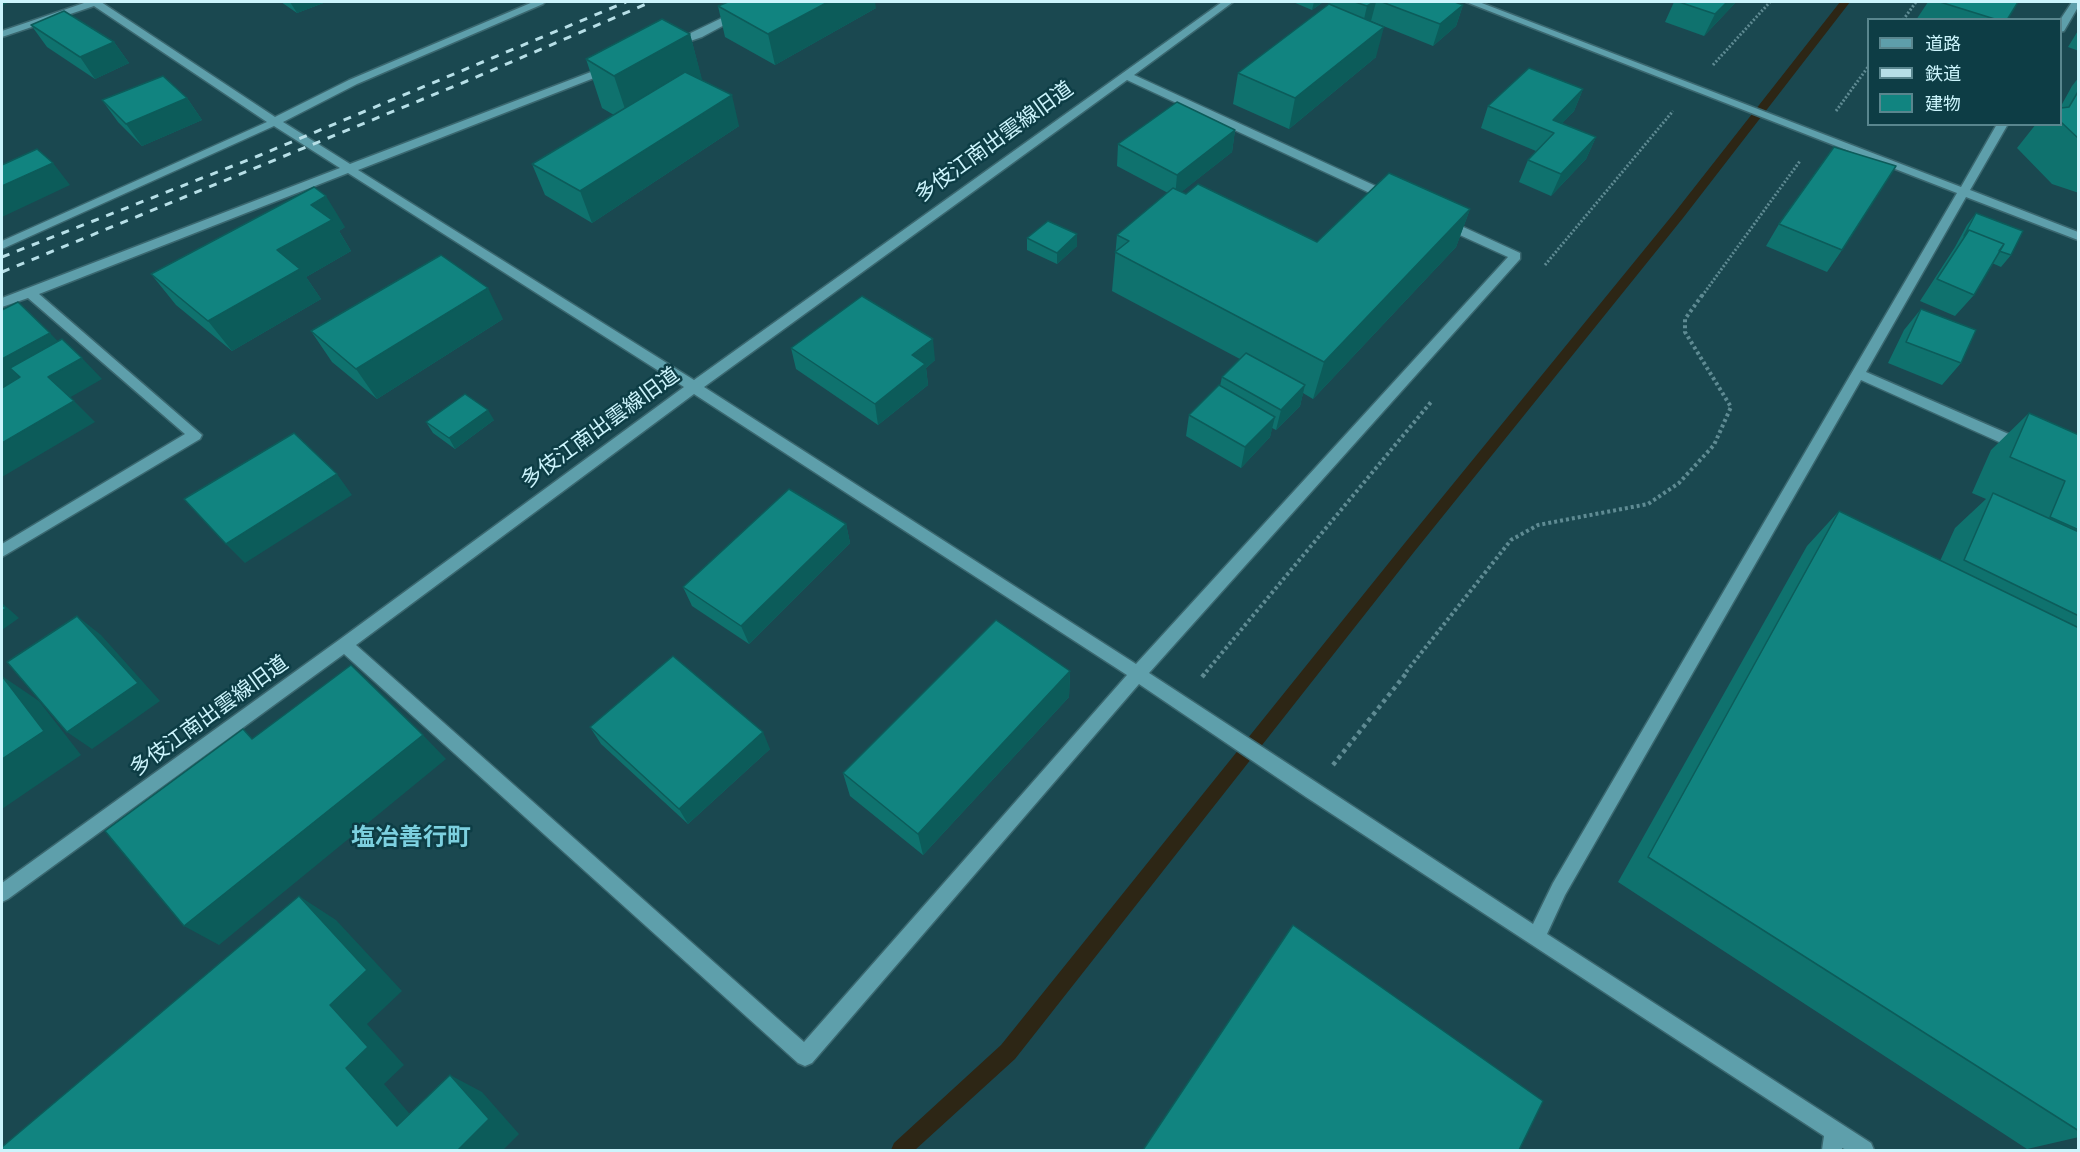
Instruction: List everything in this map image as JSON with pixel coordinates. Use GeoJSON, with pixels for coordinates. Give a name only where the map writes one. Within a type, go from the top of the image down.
{"type":"FeatureCollection","features":[{"type":"Feature","properties":{"kind":"street"},"geometry":{"type":"LineString","coordinates":[[2,34],[95,2],[275,122],[694,387],[1138,674],[1536,937],[1833,1141],[1864,1150]]}},
{"type":"Feature","properties":{"kind":"street"},"geometry":{"type":"LineString","coordinates":[[2,245],[275,122],[353,82],[540,2]]}},
{"type":"Feature","properties":{"kind":"street"},"geometry":{"type":"LineString","coordinates":[[664,48],[762,2]]}},
{"type":"Feature","properties":{"kind":"street","name":"多伎江南出雲線旧道"},"geometry":{"type":"LineString","coordinates":[[2,893],[345,645],[694,387],[1227,2]]}},
{"type":"Feature","properties":{"kind":"street"},"geometry":{"type":"LineString","coordinates":[[1471,2],[2079,236]]}},
{"type":"Feature","properties":{"kind":"street"},"geometry":{"type":"LineString","coordinates":[[2062,27],[2077,2]]}},
{"type":"Feature","properties":{"kind":"street"},"geometry":{"type":"LineString","coordinates":[[2,303],[620,65]]}},
{"type":"Feature","properties":{"kind":"street"},"geometry":{"type":"LineString","coordinates":[[1125,75],[1399,202]]}},
{"type":"Feature","properties":{"kind":"street"},"geometry":{"type":"LineString","coordinates":[[1536,937],[1565,879],[2002,126]]}},
{"type":"Feature","properties":{"kind":"street"},"geometry":{"type":"LineString","coordinates":[[345,645],[805,1056],[1138,674],[1516,256],[1431,217]]}},
{"type":"Feature","properties":{"kind":"street"},"geometry":{"type":"LineString","coordinates":[[2,551],[195,435],[29,292]]}},
{"type":"Feature","properties":{"kind":"street"},"geometry":{"type":"LineString","coordinates":[[1857,373],[2036,453]]}},
{"type":"Feature","properties":{"kind":"path"},"geometry":{"type":"LineString","coordinates":[[1693,87],[1770,2]]}},
{"type":"Feature","properties":{"kind":"path"},"geometry":{"type":"LineString","coordinates":[[1904,18],[1916,2]]}},
{"type":"Feature","properties":{"kind":"path"},"geometry":{"type":"LineString","coordinates":[[1312,791],[1511,540],[1539,525],[1648,504],[1679,483],[1714,445],[1731,407],[1685,332],[1685,319],[1867,70]]}},
{"type":"Feature","properties":{"kind":"building"},"geometry":{"type":"Polygon","coordinates":[[[728,2],[828,2],[768,34],[718,6],[728,2]]]}},
{"type":"Feature","properties":{"kind":"building"},"geometry":{"type":"Polygon","coordinates":[[[1355,2],[1374,2],[1367,6],[1355,2]]]}},
{"type":"Feature","properties":{"kind":"building"},"geometry":{"type":"Polygon","coordinates":[[[1382,2],[1455,2],[1463,5],[1440,24],[1382,2]]]}},
{"type":"Feature","properties":{"kind":"building"},"geometry":{"type":"Polygon","coordinates":[[[1679,2],[1727,2],[1715,14],[1679,2]]]}},
{"type":"Feature","properties":{"kind":"building"},"geometry":{"type":"Polygon","coordinates":[[[1940,2],[2018,2],[2008,18],[1992,18],[1940,2]]]}},
{"type":"Feature","properties":{"kind":"building"},"geometry":{"type":"Polygon","coordinates":[[[1329,4],[1384,27],[1295,98],[1238,73],[1329,4]]]}},
{"type":"Feature","properties":{"kind":"building"},"geometry":{"type":"Polygon","coordinates":[[[64,11],[114,42],[80,57],[31,25],[64,11]]]}},
{"type":"Feature","properties":{"kind":"building"},"geometry":{"type":"Polygon","coordinates":[[[662,19],[690,34],[614,76],[586,59],[662,19]]]}},
{"type":"Feature","properties":{"kind":"building"},"geometry":{"type":"Polygon","coordinates":[[[1529,68],[1583,89],[1553,120],[1596,137],[1561,174],[1528,160],[1554,133],[1488,106],[1529,68]]]}},
{"type":"Feature","properties":{"kind":"building"},"geometry":{"type":"Polygon","coordinates":[[[685,72],[732,95],[580,191],[532,164],[685,72]]]}},
{"type":"Feature","properties":{"kind":"building"},"geometry":{"type":"Polygon","coordinates":[[[163,76],[187,98],[126,124],[102,100],[163,76]]]}},
{"type":"Feature","properties":{"kind":"building"},"geometry":{"type":"Polygon","coordinates":[[[2079,90],[2079,139],[2062,123],[2062,108],[2069,107],[2079,90]]]}},
{"type":"Feature","properties":{"kind":"building"},"geometry":{"type":"Polygon","coordinates":[[[1177,102],[1235,130],[1177,175],[1118,144],[1177,102]]]}},
{"type":"Feature","properties":{"kind":"building"},"geometry":{"type":"Polygon","coordinates":[[[1834,147],[1896,166],[1842,250],[1779,224],[1834,147]]]}},
{"type":"Feature","properties":{"kind":"building"},"geometry":{"type":"Polygon","coordinates":[[[37,149],[53,163],[2,186],[2,165],[37,149]]]}},
{"type":"Feature","properties":{"kind":"building"},"geometry":{"type":"Polygon","coordinates":[[[1389,173],[1470,209],[1324,362],[1115,252],[1129,241],[1117,235],[1173,188],[1186,194],[1198,184],[1317,242],[1389,173]]]}},
{"type":"Feature","properties":{"kind":"building"},"geometry":{"type":"Polygon","coordinates":[[[314,187],[326,196],[311,205],[332,220],[277,250],[300,269],[208,321],[151,274],[314,187]]]}},
{"type":"Feature","properties":{"kind":"building"},"geometry":{"type":"Polygon","coordinates":[[[1976,213],[2023,231],[2011,255],[1999,251],[2004,244],[1969,230],[1964,236],[1976,213]]]}},
{"type":"Feature","properties":{"kind":"building"},"geometry":{"type":"Polygon","coordinates":[[[1048,221],[1077,234],[1057,253],[1027,238],[1048,221]]]}},
{"type":"Feature","properties":{"kind":"building"},"geometry":{"type":"Polygon","coordinates":[[[1969,230],[2004,244],[1974,295],[1937,279],[1969,230]]]}},
{"type":"Feature","properties":{"kind":"building"},"geometry":{"type":"Polygon","coordinates":[[[441,255],[488,288],[356,369],[311,331],[441,255]]]}},
{"type":"Feature","properties":{"kind":"building"},"geometry":{"type":"Polygon","coordinates":[[[862,296],[933,339],[912,355],[925,364],[875,404],[791,348],[862,296]]]}},
{"type":"Feature","properties":{"kind":"building"},"geometry":{"type":"Polygon","coordinates":[[[18,302],[50,333],[2,359],[2,310],[18,302]]]}},
{"type":"Feature","properties":{"kind":"building"},"geometry":{"type":"Polygon","coordinates":[[[1921,309],[1976,330],[1961,363],[1906,342],[1921,309]]]}},
{"type":"Feature","properties":{"kind":"building"},"geometry":{"type":"Polygon","coordinates":[[[62,339],[82,358],[48,377],[74,401],[2,443],[2,388],[20,377],[10,368],[62,339]]]}},
{"type":"Feature","properties":{"kind":"building"},"geometry":{"type":"Polygon","coordinates":[[[1246,353],[1305,385],[1281,410],[1222,377],[1246,353]]]}},
{"type":"Feature","properties":{"kind":"building"},"geometry":{"type":"Polygon","coordinates":[[[1219,385],[1275,417],[1245,447],[1189,415],[1219,385]]]}},
{"type":"Feature","properties":{"kind":"building"},"geometry":{"type":"Polygon","coordinates":[[[465,394],[488,410],[449,438],[426,422],[465,394]]]}},
{"type":"Feature","properties":{"kind":"building"},"geometry":{"type":"Polygon","coordinates":[[[2029,413],[2079,435],[2079,530],[2050,517],[2065,481],[2010,457],[2029,413]]]}},
{"type":"Feature","properties":{"kind":"building"},"geometry":{"type":"Polygon","coordinates":[[[294,433],[337,474],[226,544],[184,499],[294,433]]]}},
{"type":"Feature","properties":{"kind":"building"},"geometry":{"type":"Polygon","coordinates":[[[789,489],[846,524],[741,626],[683,587],[789,489]]]}},
{"type":"Feature","properties":{"kind":"building"},"geometry":{"type":"Polygon","coordinates":[[[1993,493],[2079,532],[2079,616],[1964,560],[1993,493]]]}},
{"type":"Feature","properties":{"kind":"building"},"geometry":{"type":"Polygon","coordinates":[[[1839,511],[2079,628],[2079,1131],[1648,857],[1839,511]]]}},
{"type":"Feature","properties":{"kind":"building"},"geometry":{"type":"Polygon","coordinates":[[[77,616],[138,683],[67,732],[7,662],[77,616]]]}},
{"type":"Feature","properties":{"kind":"building"},"geometry":{"type":"Polygon","coordinates":[[[996,620],[1070,671],[918,834],[843,773],[996,620]]]}},
{"type":"Feature","properties":{"kind":"building"},"geometry":{"type":"Polygon","coordinates":[[[673,656],[763,732],[679,809],[590,727],[673,656]]]}},
{"type":"Feature","properties":{"kind":"building"},"geometry":{"type":"Polygon","coordinates":[[[351,665],[423,735],[184,926],[105,831],[243,729],[252,739],[351,665]]]}},
{"type":"Feature","properties":{"kind":"building"},"geometry":{"type":"Polygon","coordinates":[[[2,676],[44,731],[2,759],[2,676]]]}},
{"type":"Feature","properties":{"kind":"building"},"geometry":{"type":"Polygon","coordinates":[[[299,896],[367,970],[330,1005],[368,1047],[346,1068],[397,1126],[450,1075],[489,1119],[458,1150],[2,1150],[2,1147],[299,896]]]}},
{"type":"Feature","properties":{"kind":"building"},"geometry":{"type":"Polygon","coordinates":[[[1293,925],[1543,1101],[1519,1150],[1143,1150],[1293,925]]]}},
{"type":"Feature","properties":{"kind":"waterway"},"geometry":{"type":"LineString","coordinates":[[901,1150],[1008,1052],[1409,548],[1679,215],[1845,2]]}},
{"type":"Feature","properties":{"kind":"railway"},"geometry":{"type":"LineString","coordinates":[[2,257],[258,156],[626,2]]}},
{"type":"Feature","properties":{"kind":"railway"},"geometry":{"type":"LineString","coordinates":[[2,272],[467,81],[651,2]]}},
{"type":"Feature","properties":{"kind":"district","name":"塩冶善行町"},"geometry":{"type":"Point","coordinates":[411,839]}}]}
